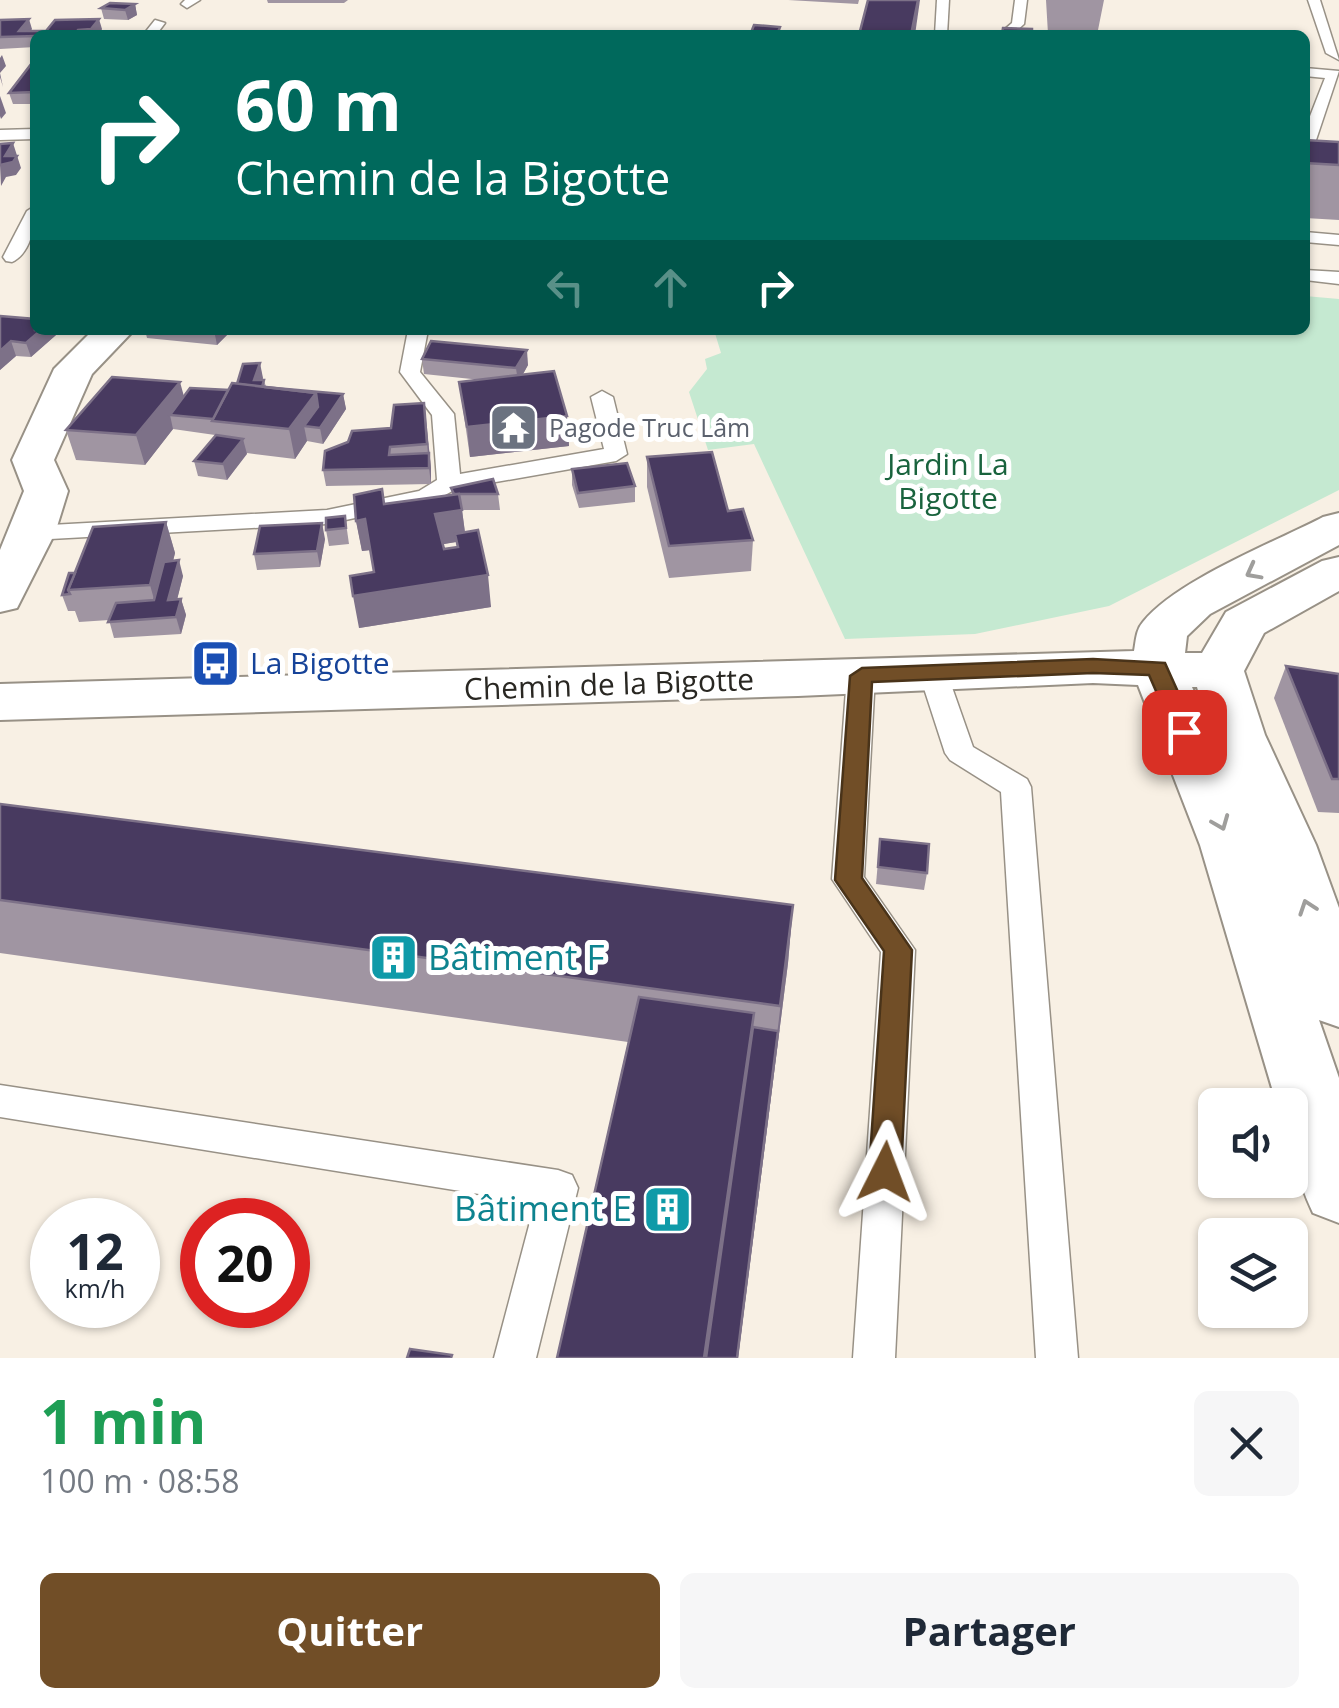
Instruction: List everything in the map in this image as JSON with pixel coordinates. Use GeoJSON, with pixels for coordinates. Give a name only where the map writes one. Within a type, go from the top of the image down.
{"type":"FeatureCollection","features":[{"type":"Feature","properties":{"kind":"street"},"geometry":{"type":"LineString","coordinates":[[0,596],[32,533],[46,492],[33,460],[74,368],[110,335]]}},
{"type":"Feature","properties":{"kind":"street"},"geometry":{"type":"LineString","coordinates":[[1339,527],[1193,603],[1162,630],[1238,736],[1286,845],[1339,999]]}},
{"type":"Feature","properties":{"kind":"street"},"geometry":{"type":"LineString","coordinates":[[1188,669],[1244,623],[1339,571]]}},
{"type":"Feature","properties":{"kind":"street","name":"Chemin de la Bigotte"},"geometry":{"type":"LineString","coordinates":[[0,702],[1093,666],[1188,669]]}},
{"type":"Feature","properties":{"kind":"street"},"geometry":{"type":"LineString","coordinates":[[1188,669],[1230,845],[1339,1188]]}},
{"type":"Feature","properties":{"kind":"lane"},"geometry":{"type":"LineString","coordinates":[[942,30],[943,0]]}},
{"type":"Feature","properties":{"kind":"lane"},"geometry":{"type":"LineString","coordinates":[[1010,30],[1018,24],[1021,0]]}},
{"type":"Feature","properties":{"kind":"lane"},"geometry":{"type":"LineString","coordinates":[[1314,0],[1333,53],[1339,56]]}},
{"type":"Feature","properties":{"kind":"lane"},"geometry":{"type":"LineString","coordinates":[[154,30],[160,23]]}},
{"type":"Feature","properties":{"kind":"lane"},"geometry":{"type":"LineString","coordinates":[[1310,72],[1336,75],[1310,138]]}},
{"type":"Feature","properties":{"kind":"lane"},"geometry":{"type":"LineString","coordinates":[[0,135],[30,134]]}},
{"type":"Feature","properties":{"kind":"lane"},"geometry":{"type":"LineString","coordinates":[[12,257],[30,221]]}},
{"type":"Feature","properties":{"kind":"lane"},"geometry":{"type":"LineString","coordinates":[[1310,237],[1339,240]]}},
{"type":"Feature","properties":{"kind":"lane"},"geometry":{"type":"LineString","coordinates":[[1310,275],[1339,278]]}},
{"type":"Feature","properties":{"kind":"lane"},"geometry":{"type":"LineString","coordinates":[[417,335],[410,372],[443,414],[448,483]]}},
{"type":"Feature","properties":{"kind":"lane"},"geometry":{"type":"LineString","coordinates":[[32,533],[326,517],[426,496],[448,483],[616,454],[602,397]]}},
{"type":"Feature","properties":{"kind":"lane"},"geometry":{"type":"LineString","coordinates":[[934,673],[960,753],[1016,786],[1057,1358]]}},
{"type":"Feature","properties":{"kind":"lane"},"geometry":{"type":"LineString","coordinates":[[862,676],[848,880],[898,950],[874,1358]]}},
{"type":"Feature","properties":{"kind":"lane"},"geometry":{"type":"LineString","coordinates":[[0,1101],[558,1188],[515,1358]]}},
{"type":"Feature","properties":{"kind":"green space","name":"Jardin La Bigotte"},"geometry":{"type":"Polygon","coordinates":[[[1310,296],[1339,299],[1339,490],[1109,606],[975,634],[845,639],[754,444],[708,450],[689,392],[707,369],[705,359],[721,353],[716,335],[1310,335],[1310,296]]]}},
{"type":"Feature","properties":{"kind":"building"},"geometry":{"type":"Polygon","coordinates":[[[868,0],[918,0],[912,30],[860,30],[868,0]]]}},
{"type":"Feature","properties":{"kind":"building"},"geometry":{"type":"Polygon","coordinates":[[[110,3],[135,4],[125,10],[101,8],[110,3]]]}},
{"type":"Feature","properties":{"kind":"building"},"geometry":{"type":"Polygon","coordinates":[[[29,19],[19,31],[30,31],[30,36],[0,37],[0,20],[29,19]]]}},
{"type":"Feature","properties":{"kind":"building"},"geometry":{"type":"Polygon","coordinates":[[[99,19],[91,29],[47,30],[55,20],[99,19]]]}},
{"type":"Feature","properties":{"kind":"building"},"geometry":{"type":"Polygon","coordinates":[[[754,25],[780,27],[779,30],[752,30],[754,25]]]}},
{"type":"Feature","properties":{"kind":"building"},"geometry":{"type":"Polygon","coordinates":[[[30,66],[30,92],[9,93],[30,66]]]}},
{"type":"Feature","properties":{"kind":"building"},"geometry":{"type":"Polygon","coordinates":[[[1310,140],[1339,142],[1339,165],[1310,163],[1310,140]]]}},
{"type":"Feature","properties":{"kind":"building"},"geometry":{"type":"Polygon","coordinates":[[[13,143],[5,156],[17,156],[13,162],[0,165],[0,144],[13,143]]]}},
{"type":"Feature","properties":{"kind":"building"},"geometry":{"type":"Polygon","coordinates":[[[0,316],[30,319],[30,335],[35,335],[26,343],[11,341],[0,351],[0,316]]]}},
{"type":"Feature","properties":{"kind":"building"},"geometry":{"type":"Polygon","coordinates":[[[431,341],[527,350],[516,368],[422,359],[431,341]]]}},
{"type":"Feature","properties":{"kind":"building"},"geometry":{"type":"Polygon","coordinates":[[[260,363],[254,380],[264,380],[262,387],[237,384],[243,364],[260,363]]]}},
{"type":"Feature","properties":{"kind":"building"},"geometry":{"type":"Polygon","coordinates":[[[554,371],[567,416],[467,427],[459,382],[554,371]]]}},
{"type":"Feature","properties":{"kind":"building"},"geometry":{"type":"Polygon","coordinates":[[[112,377],[180,382],[136,435],[66,430],[112,377]]]}},
{"type":"Feature","properties":{"kind":"building"},"geometry":{"type":"Polygon","coordinates":[[[232,383],[316,393],[289,429],[212,421],[232,383]]]}},
{"type":"Feature","properties":{"kind":"building"},"geometry":{"type":"Polygon","coordinates":[[[264,387],[343,394],[320,428],[304,426],[318,407],[316,393],[264,387]]]}},
{"type":"Feature","properties":{"kind":"building"},"geometry":{"type":"Polygon","coordinates":[[[190,388],[228,390],[213,419],[170,415],[190,388]]]}},
{"type":"Feature","properties":{"kind":"building"},"geometry":{"type":"Polygon","coordinates":[[[424,403],[427,444],[390,447],[389,455],[429,453],[429,468],[323,470],[325,451],[348,442],[352,431],[391,428],[394,405],[424,403]]]}},
{"type":"Feature","properties":{"kind":"building"},"geometry":{"type":"Polygon","coordinates":[[[216,435],[243,439],[223,464],[194,461],[216,435]]]}},
{"type":"Feature","properties":{"kind":"building"},"geometry":{"type":"Polygon","coordinates":[[[712,452],[728,511],[743,509],[753,540],[669,546],[647,457],[712,452]]]}},
{"type":"Feature","properties":{"kind":"building"},"geometry":{"type":"Polygon","coordinates":[[[627,463],[635,486],[578,493],[572,469],[627,463]]]}},
{"type":"Feature","properties":{"kind":"building"},"geometry":{"type":"Polygon","coordinates":[[[493,479],[498,494],[454,494],[451,488],[493,479]]]}},
{"type":"Feature","properties":{"kind":"building"},"geometry":{"type":"Polygon","coordinates":[[[382,489],[384,504],[459,494],[462,510],[435,514],[444,549],[458,547],[455,534],[478,530],[488,575],[353,596],[350,576],[374,572],[365,519],[356,521],[354,495],[382,489]]]}},
{"type":"Feature","properties":{"kind":"building"},"geometry":{"type":"Polygon","coordinates":[[[345,516],[346,528],[326,530],[326,518],[345,516]]]}},
{"type":"Feature","properties":{"kind":"building"},"geometry":{"type":"Polygon","coordinates":[[[166,522],[150,585],[68,590],[93,527],[166,522]]]}},
{"type":"Feature","properties":{"kind":"building"},"geometry":{"type":"Polygon","coordinates":[[[322,523],[317,551],[254,554],[260,526],[322,523]]]}},
{"type":"Feature","properties":{"kind":"building"},"geometry":{"type":"Polygon","coordinates":[[[179,560],[168,600],[181,599],[176,617],[108,622],[116,603],[154,600],[164,562],[179,560]]]}},
{"type":"Feature","properties":{"kind":"building"},"geometry":{"type":"Polygon","coordinates":[[[69,573],[75,573],[70,594],[62,595],[69,573]]]}},
{"type":"Feature","properties":{"kind":"building"},"geometry":{"type":"Polygon","coordinates":[[[1286,666],[1339,674],[1339,779],[1332,779],[1286,666]]]}},
{"type":"Feature","properties":{"kind":"building"},"geometry":{"type":"Polygon","coordinates":[[[0,804],[793,905],[780,1006],[0,900],[0,804]]]}},
{"type":"Feature","properties":{"kind":"building"},"geometry":{"type":"Polygon","coordinates":[[[880,839],[929,844],[927,873],[878,867],[880,839]]]}},
{"type":"Feature","properties":{"kind":"building","name":"Bâtiment E"},"geometry":{"type":"Polygon","coordinates":[[[639,997],[754,1013],[704,1358],[557,1358],[639,997]]]}},
{"type":"Feature","properties":{"kind":"building"},"geometry":{"type":"Polygon","coordinates":[[[753,1027],[778,1031],[737,1358],[706,1358],[753,1027]]]}},
{"type":"Feature","properties":{"kind":"building"},"geometry":{"type":"Polygon","coordinates":[[[410,1349],[452,1355],[407,1358],[410,1349]]]}},
{"type":"Feature","properties":{"kind":"place","name":"Pagode Truc Lâm"},"geometry":{"type":"Point","coordinates":[514,428]}},
{"type":"Feature","properties":{"kind":"place","name":"La Bigotte"},"geometry":{"type":"Point","coordinates":[215,664]}},
{"type":"Feature","properties":{"kind":"place","name":"Bâtiment F"},"geometry":{"type":"Point","coordinates":[393,958]}},
{"type":"Feature","properties":{"kind":"place","name":"Bâtiment E"},"geometry":{"type":"Point","coordinates":[667,1209]}},
{"type":"Feature","properties":{"kind":"route"},"geometry":{"type":"LineString","coordinates":[[885,1172],[898,950],[848,880],[862,676],[1093,666],[1158,668],[1184,732]]}}]}
